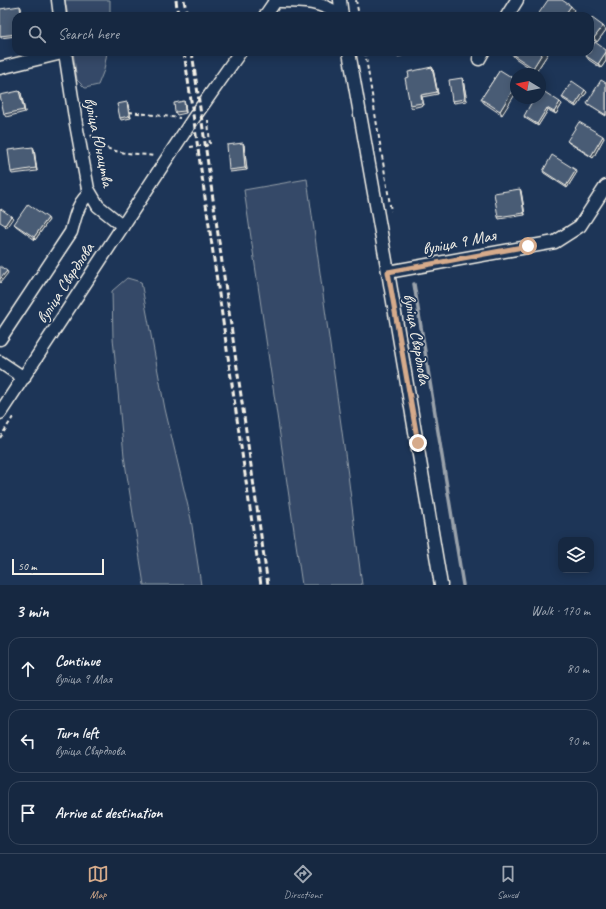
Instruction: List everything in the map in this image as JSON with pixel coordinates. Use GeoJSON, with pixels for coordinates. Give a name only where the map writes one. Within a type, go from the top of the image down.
{"type":"FeatureCollection","features":[{"type":"Feature","properties":{"kind":"street"},"geometry":{"type":"LineString","coordinates":[[58,0],[60,12]]}},
{"type":"Feature","properties":{"kind":"street"},"geometry":{"type":"LineString","coordinates":[[340,0],[342,12]]}},
{"type":"Feature","properties":{"kind":"street"},"geometry":{"type":"LineString","coordinates":[[510,12],[517,0]]}},
{"type":"Feature","properties":{"kind":"street"},"geometry":{"type":"LineString","coordinates":[[268,12],[275,1],[312,2],[326,6],[336,12]]}},
{"type":"Feature","properties":{"kind":"street"},"geometry":{"type":"LineString","coordinates":[[0,68],[50,56]]}},
{"type":"Feature","properties":{"kind":"street","name":"вуліца Юнацтва"},"geometry":{"type":"LineString","coordinates":[[67,56],[76,124],[88,189],[98,206],[123,226]]}},
{"type":"Feature","properties":{"kind":"street","name":"вуліца Свярдлова"},"geometry":{"type":"LineString","coordinates":[[0,414],[123,226],[237,56]]}},
{"type":"Feature","properties":{"kind":"street","name":"вуліца Свярдлова"},"geometry":{"type":"LineString","coordinates":[[350,56],[441,585]]}},
{"type":"Feature","properties":{"kind":"street","name":"вуліца 9 Мая"},"geometry":{"type":"LineString","coordinates":[[388,272],[555,242],[580,226],[606,186]]}},
{"type":"Feature","properties":{"kind":"street"},"geometry":{"type":"LineString","coordinates":[[0,339],[71,232],[76,214],[83,198],[90,194]]}},
{"type":"Feature","properties":{"kind":"street"},"geometry":{"type":"LineString","coordinates":[[0,362],[24,378]]}},
{"type":"Feature","properties":{"kind":"path"},"geometry":{"type":"LineString","coordinates":[[356,0],[358,12]]}},
{"type":"Feature","properties":{"kind":"path"},"geometry":{"type":"LineString","coordinates":[[129,112],[175,118]]}},
{"type":"Feature","properties":{"kind":"path"},"geometry":{"type":"LineString","coordinates":[[88,131],[94,140],[105,148],[121,152],[158,157]]}},
{"type":"Feature","properties":{"kind":"shaded area"},"geometry":{"type":"Polygon","coordinates":[[[65,0],[110,0],[110,12],[67,12],[65,0]]]}},
{"type":"Feature","properties":{"kind":"shaded area"},"geometry":{"type":"Polygon","coordinates":[[[74,56],[106,56],[104,70],[98,85],[85,88],[77,80],[74,56]]]}},
{"type":"Feature","properties":{"kind":"shaded area"},"geometry":{"type":"Polygon","coordinates":[[[307,179],[362,585],[302,585],[244,190],[307,179]]]}},
{"type":"Feature","properties":{"kind":"shaded area"},"geometry":{"type":"Polygon","coordinates":[[[127,278],[141,282],[165,409],[191,519],[201,585],[144,585],[124,456],[113,338],[112,291],[127,278]]]}},
{"type":"Feature","properties":{"kind":"building"},"geometry":{"type":"Polygon","coordinates":[[[548,0],[562,0],[571,6],[567,12],[540,12],[548,0]]]}},
{"type":"Feature","properties":{"kind":"building"},"geometry":{"type":"Polygon","coordinates":[[[20,6],[21,12],[12,12],[12,34],[0,36],[0,9],[20,6]]]}},
{"type":"Feature","properties":{"kind":"building"},"geometry":{"type":"Polygon","coordinates":[[[594,19],[603,26],[594,38],[594,19]]]}},
{"type":"Feature","properties":{"kind":"building"},"geometry":{"type":"Polygon","coordinates":[[[595,42],[606,50],[598,64],[586,56],[594,56],[595,42]]]}},
{"type":"Feature","properties":{"kind":"building"},"geometry":{"type":"Polygon","coordinates":[[[515,56],[540,56],[533,68],[515,56]]]}},
{"type":"Feature","properties":{"kind":"building"},"geometry":{"type":"Polygon","coordinates":[[[432,67],[437,92],[421,95],[422,103],[410,105],[405,78],[409,77],[408,72],[432,67]]]}},
{"type":"Feature","properties":{"kind":"building"},"geometry":{"type":"Polygon","coordinates":[[[500,70],[510,76],[510,95],[500,111],[481,99],[500,70]]]}},
{"type":"Feature","properties":{"kind":"building"},"geometry":{"type":"Polygon","coordinates":[[[462,78],[465,99],[452,101],[449,80],[462,78]]]}},
{"type":"Feature","properties":{"kind":"building"},"geometry":{"type":"Polygon","coordinates":[[[601,80],[606,83],[606,115],[587,103],[601,80]]]}},
{"type":"Feature","properties":{"kind":"building"},"geometry":{"type":"Polygon","coordinates":[[[572,81],[585,90],[575,105],[562,97],[572,81]]]}},
{"type":"Feature","properties":{"kind":"building"},"geometry":{"type":"Polygon","coordinates":[[[19,91],[24,110],[4,114],[0,95],[19,91]]]}},
{"type":"Feature","properties":{"kind":"building"},"geometry":{"type":"Polygon","coordinates":[[[546,93],[560,102],[554,112],[547,108],[537,124],[524,116],[531,104],[546,104],[546,93]]]}},
{"type":"Feature","properties":{"kind":"building"},"geometry":{"type":"Polygon","coordinates":[[[184,101],[185,111],[175,112],[174,103],[184,101]]]}},
{"type":"Feature","properties":{"kind":"building"},"geometry":{"type":"Polygon","coordinates":[[[127,102],[129,116],[120,118],[117,104],[127,102]]]}},
{"type":"Feature","properties":{"kind":"building"},"geometry":{"type":"Polygon","coordinates":[[[579,122],[603,136],[591,156],[567,141],[579,122]]]}},
{"type":"Feature","properties":{"kind":"building"},"geometry":{"type":"Polygon","coordinates":[[[243,143],[245,168],[229,170],[227,145],[243,143]]]}},
{"type":"Feature","properties":{"kind":"building"},"geometry":{"type":"Polygon","coordinates":[[[33,147],[36,168],[11,172],[8,150],[33,147]]]}},
{"type":"Feature","properties":{"kind":"building"},"geometry":{"type":"Polygon","coordinates":[[[552,155],[576,170],[566,186],[543,171],[552,155]]]}},
{"type":"Feature","properties":{"kind":"building"},"geometry":{"type":"Polygon","coordinates":[[[520,189],[524,213],[498,217],[494,193],[520,189]]]}},
{"type":"Feature","properties":{"kind":"building"},"geometry":{"type":"Polygon","coordinates":[[[28,204],[48,218],[34,237],[14,224],[28,204]]]}},
{"type":"Feature","properties":{"kind":"building"},"geometry":{"type":"Polygon","coordinates":[[[1,209],[11,216],[5,225],[0,222],[1,209]]]}},
{"type":"Feature","properties":{"kind":"building"},"geometry":{"type":"Polygon","coordinates":[[[0,266],[7,271],[0,279],[0,266]]]}},
{"type":"Feature","properties":{"kind":"waterway"},"geometry":{"type":"LineString","coordinates":[[414,284],[463,585]]}},
{"type":"Feature","properties":{"kind":"railway"},"geometry":{"type":"LineString","coordinates":[[176,0],[178,12]]}},
{"type":"Feature","properties":{"kind":"railway"},"geometry":{"type":"LineString","coordinates":[[184,0],[186,12]]}},
{"type":"Feature","properties":{"kind":"railway"},"geometry":{"type":"LineString","coordinates":[[185,56],[261,585]]}},
{"type":"Feature","properties":{"kind":"railway"},"geometry":{"type":"LineString","coordinates":[[193,56],[268,585]]}},
{"type":"Feature","properties":{"kind":"route"},"geometry":{"type":"LineString","coordinates":[[418,443],[388,272],[528,246]]}}]}
